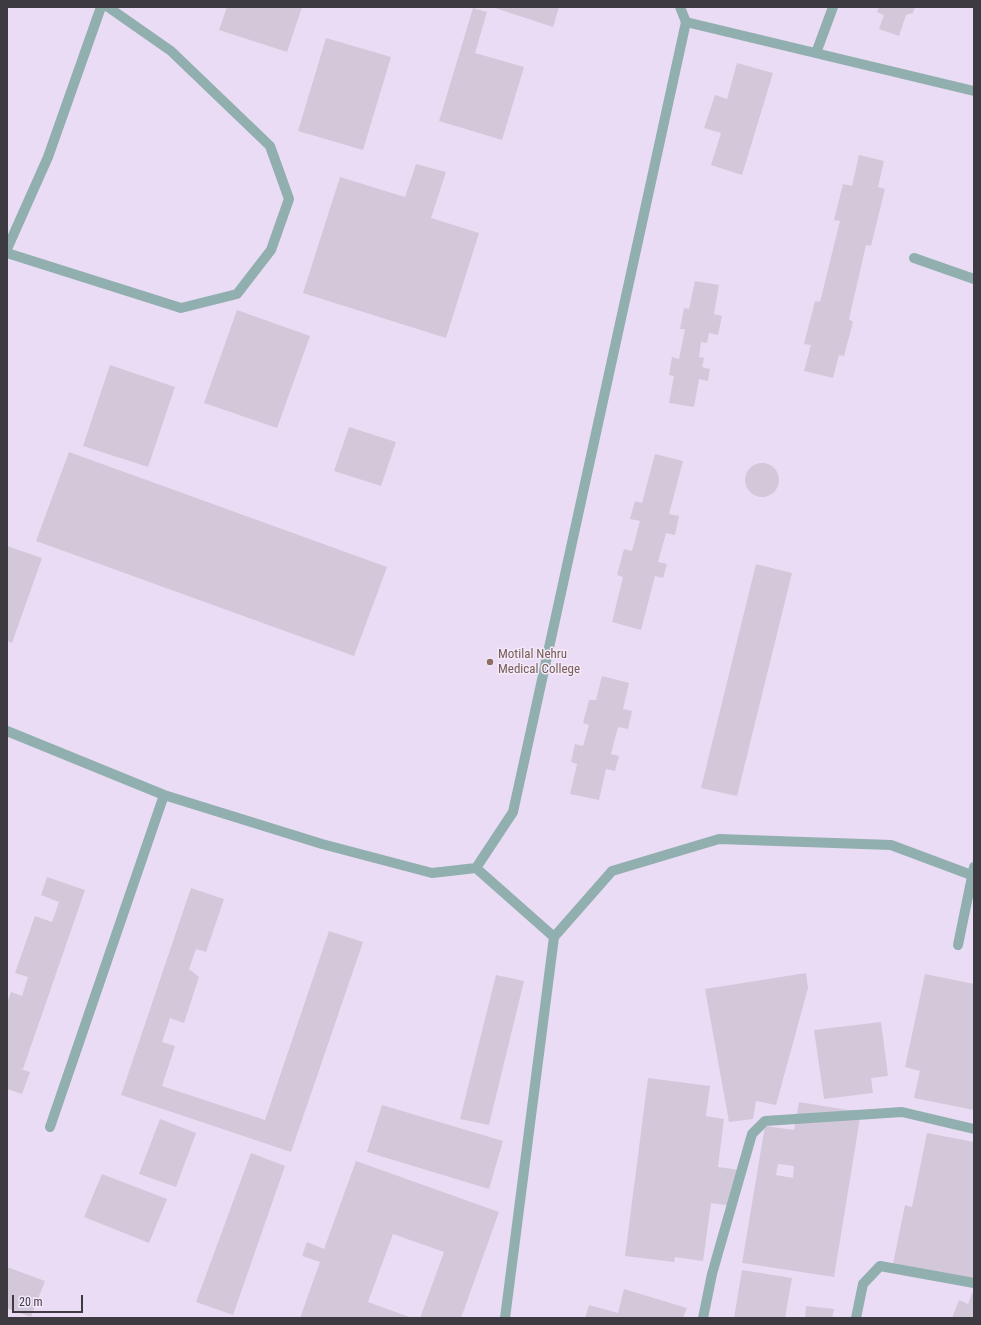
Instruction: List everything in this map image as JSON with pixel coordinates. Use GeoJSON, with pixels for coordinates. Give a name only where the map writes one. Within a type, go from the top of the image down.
{"type":"FeatureCollection","features":[{"type":"Feature","properties":{"kind":"street"},"geometry":{"type":"LineString","coordinates":[[7,249],[48,157],[101,7]]}},
{"type":"Feature","properties":{"kind":"street"},"geometry":{"type":"LineString","coordinates":[[7,253],[181,308],[237,294],[271,250],[289,198],[270,146],[172,51],[108,7]]}},
{"type":"Feature","properties":{"kind":"street"},"geometry":{"type":"LineString","coordinates":[[7,731],[164,795],[322,844],[432,874],[476,868],[513,812],[686,22],[680,7]]}},
{"type":"Feature","properties":{"kind":"street"},"geometry":{"type":"LineString","coordinates":[[816,53],[833,7]]}},
{"type":"Feature","properties":{"kind":"street"},"geometry":{"type":"LineString","coordinates":[[686,22],[974,91]]}},
{"type":"Feature","properties":{"kind":"street"},"geometry":{"type":"LineString","coordinates":[[914,258],[974,279]]}},
{"type":"Feature","properties":{"kind":"street"},"geometry":{"type":"LineString","coordinates":[[50,1127],[164,795]]}},
{"type":"Feature","properties":{"kind":"street"},"geometry":{"type":"LineString","coordinates":[[505,1318],[554,937],[612,871],[719,839],[891,845],[973,873],[958,945]]}},
{"type":"Feature","properties":{"kind":"street"},"geometry":{"type":"LineString","coordinates":[[476,868],[554,937]]}},
{"type":"Feature","properties":{"kind":"street"},"geometry":{"type":"LineString","coordinates":[[703,1318],[712,1274],[752,1134],[765,1122],[902,1112],[974,1129]]}},
{"type":"Feature","properties":{"kind":"street"},"geometry":{"type":"LineString","coordinates":[[856,1318],[863,1284],[880,1266],[974,1282]]}},
{"type":"Feature","properties":{"kind":"shaded area","name":"Motilal Nehru Medical College"},"geometry":{"type":"Polygon","coordinates":[[[7,7],[974,7],[974,1318],[7,1318],[7,7]]]}},
{"type":"Feature","properties":{"kind":"building"},"geometry":{"type":"Polygon","coordinates":[[[227,7],[302,7],[287,52],[219,30],[227,7]]]}},
{"type":"Feature","properties":{"kind":"building"},"geometry":{"type":"Polygon","coordinates":[[[492,7],[559,7],[553,27],[492,7]]]}},
{"type":"Feature","properties":{"kind":"building"},"geometry":{"type":"Polygon","coordinates":[[[879,7],[915,7],[913,13],[906,15],[899,36],[879,29],[884,15],[877,12],[879,7]]]}},
{"type":"Feature","properties":{"kind":"building"},"geometry":{"type":"Polygon","coordinates":[[[473,8],[487,12],[475,53],[524,67],[502,140],[439,121],[473,8]]]}},
{"type":"Feature","properties":{"kind":"building"},"geometry":{"type":"Polygon","coordinates":[[[326,38],[391,57],[363,150],[298,131],[326,38]]]}},
{"type":"Feature","properties":{"kind":"building"},"geometry":{"type":"Polygon","coordinates":[[[737,63],[773,73],[742,175],[711,165],[721,133],[704,128],[715,95],[727,99],[737,63]]]}},
{"type":"Feature","properties":{"kind":"building"},"geometry":{"type":"Polygon","coordinates":[[[859,155],[884,161],[878,187],[885,189],[871,246],[866,245],[849,319],[853,322],[844,356],[839,355],[833,378],[804,371],[811,345],[804,344],[815,301],[820,302],[840,221],[834,220],[843,184],[852,186],[859,155]]]}},
{"type":"Feature","properties":{"kind":"building"},"geometry":{"type":"Polygon","coordinates":[[[416,164],[446,172],[431,218],[479,233],[446,338],[303,293],[340,177],[405,197],[416,164]]]}},
{"type":"Feature","properties":{"kind":"building"},"geometry":{"type":"Polygon","coordinates":[[[695,281],[719,285],[714,314],[722,316],[718,335],[709,333],[707,343],[701,342],[699,357],[704,358],[702,367],[710,369],[708,381],[699,379],[694,407],[669,403],[674,376],[669,375],[672,357],[679,359],[685,329],[680,329],[684,308],[689,309],[695,281]]]}},
{"type":"Feature","properties":{"kind":"building"},"geometry":{"type":"Polygon","coordinates":[[[237,310],[310,336],[277,428],[204,403],[237,310]]]}},
{"type":"Feature","properties":{"kind":"building"},"geometry":{"type":"Polygon","coordinates":[[[110,365],[175,387],[148,467],[83,446],[110,365]]]}},
{"type":"Feature","properties":{"kind":"building"},"geometry":{"type":"Polygon","coordinates":[[[349,427],[396,442],[381,486],[334,471],[349,427]]]}},
{"type":"Feature","properties":{"kind":"building"},"geometry":{"type":"Polygon","coordinates":[[[69,452],[387,567],[354,656],[36,541],[69,452]]]}},
{"type":"Feature","properties":{"kind":"building"},"geometry":{"type":"Polygon","coordinates":[[[655,454],[683,461],[669,514],[679,516],[675,535],[666,533],[658,562],[667,564],[663,578],[655,576],[641,630],[612,622],[623,577],[617,575],[624,549],[632,551],[640,521],[630,519],[635,501],[642,503],[655,454]]]}},
{"type":"Feature","properties":{"kind":"building"},"geometry":{"type":"Polygon","coordinates":[[[759,463],[765,463],[769,464],[776,470],[779,480],[778,487],[772,494],[765,497],[759,497],[755,496],[748,490],[745,483],[745,477],[746,473],[752,466],[759,463]]]}},
{"type":"Feature","properties":{"kind":"building"},"geometry":{"type":"Polygon","coordinates":[[[7,546],[42,558],[12,643],[7,641],[7,546]]]}},
{"type":"Feature","properties":{"kind":"building"},"geometry":{"type":"Polygon","coordinates":[[[756,564],[792,573],[737,796],[701,788],[756,564]]]}},
{"type":"Feature","properties":{"kind":"building"},"geometry":{"type":"Polygon","coordinates":[[[602,676],[629,683],[623,709],[632,711],[628,729],[618,727],[611,754],[619,756],[615,771],[606,769],[599,800],[570,794],[577,764],[571,762],[575,744],[583,746],[589,725],[583,723],[589,700],[596,700],[602,676]]]}},
{"type":"Feature","properties":{"kind":"building"},"geometry":{"type":"Polygon","coordinates":[[[47,877],[85,890],[23,1069],[18,1068],[30,1072],[22,1094],[7,1089],[7,1003],[11,992],[22,996],[28,977],[15,973],[35,916],[52,922],[59,902],[41,895],[47,877]]]}},
{"type":"Feature","properties":{"kind":"building"},"geometry":{"type":"Polygon","coordinates":[[[191,888],[224,899],[206,952],[196,949],[189,969],[199,977],[184,1023],[170,1018],[162,1042],[175,1046],[162,1086],[265,1120],[329,931],[363,942],[291,1152],[121,1095],[191,888]]]}},
{"type":"Feature","properties":{"kind":"building"},"geometry":{"type":"Polygon","coordinates":[[[806,973],[808,988],[776,1105],[756,1101],[753,1119],[729,1122],[705,989],[806,973]]]}},
{"type":"Feature","properties":{"kind":"building"},"geometry":{"type":"Polygon","coordinates":[[[925,974],[974,984],[974,1110],[914,1098],[920,1071],[905,1067],[925,974]]]}},
{"type":"Feature","properties":{"kind":"building"},"geometry":{"type":"Polygon","coordinates":[[[496,975],[524,981],[489,1125],[460,1119],[496,975]]]}},
{"type":"Feature","properties":{"kind":"building"},"geometry":{"type":"Polygon","coordinates":[[[881,1022],[888,1076],[871,1078],[873,1093],[824,1099],[814,1030],[881,1022]]]}},
{"type":"Feature","properties":{"kind":"building"},"geometry":{"type":"Polygon","coordinates":[[[648,1078],[710,1086],[706,1116],[724,1119],[718,1167],[739,1170],[734,1206],[711,1203],[703,1261],[675,1257],[674,1262],[625,1256],[648,1078]]]}},
{"type":"Feature","properties":{"kind":"building"},"geometry":{"type":"Polygon","coordinates":[[[799,1102],[861,1112],[834,1277],[742,1263],[765,1126],[794,1130],[799,1102]],[[778,1164],[776,1175],[793,1178],[794,1166],[778,1164]]]}},
{"type":"Feature","properties":{"kind":"building"},"geometry":{"type":"Polygon","coordinates":[[[382,1105],[503,1141],[489,1189],[367,1152],[382,1105]]]}},
{"type":"Feature","properties":{"kind":"building"},"geometry":{"type":"Polygon","coordinates":[[[160,1119],[196,1133],[176,1187],[139,1174],[160,1119]]]}},
{"type":"Feature","properties":{"kind":"building"},"geometry":{"type":"Polygon","coordinates":[[[927,1133],[974,1142],[974,1285],[892,1269],[905,1205],[912,1207],[927,1133]]]}},
{"type":"Feature","properties":{"kind":"building"},"geometry":{"type":"Polygon","coordinates":[[[251,1153],[285,1166],[233,1315],[196,1302],[251,1153]]]}},
{"type":"Feature","properties":{"kind":"building"},"geometry":{"type":"Polygon","coordinates":[[[356,1161],[499,1212],[461,1318],[420,1318],[444,1252],[393,1234],[368,1302],[412,1318],[300,1318],[320,1262],[302,1256],[307,1242],[324,1249],[356,1161]]]}},
{"type":"Feature","properties":{"kind":"building"},"geometry":{"type":"Polygon","coordinates":[[[102,1174],[167,1199],[149,1243],[84,1217],[102,1174]]]}},
{"type":"Feature","properties":{"kind":"building"},"geometry":{"type":"Polygon","coordinates":[[[7,1267],[45,1281],[31,1317],[7,1308],[7,1267]]]}},
{"type":"Feature","properties":{"kind":"building"},"geometry":{"type":"Polygon","coordinates":[[[742,1270],[792,1278],[785,1318],[734,1318],[742,1270]]]}},
{"type":"Feature","properties":{"kind":"building"},"geometry":{"type":"Polygon","coordinates":[[[624,1289],[687,1308],[683,1318],[585,1318],[589,1305],[618,1313],[624,1289]]]}},
{"type":"Feature","properties":{"kind":"building"},"geometry":{"type":"Polygon","coordinates":[[[972,1293],[974,1294],[974,1318],[952,1318],[959,1300],[968,1304],[972,1293]]]}},
{"type":"Feature","properties":{"kind":"building"},"geometry":{"type":"Polygon","coordinates":[[[806,1306],[834,1309],[832,1318],[805,1318],[806,1306]]]}},
{"type":"Feature","properties":{"kind":"place","name":"Motilal Nehru Medical College"},"geometry":{"type":"Point","coordinates":[490,662]}}]}
